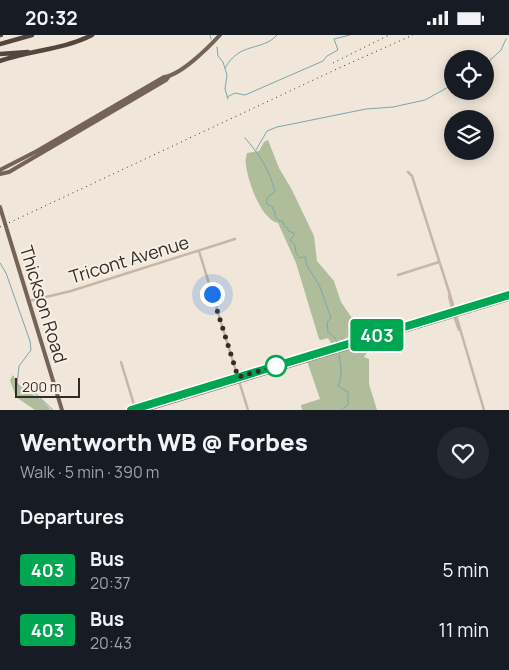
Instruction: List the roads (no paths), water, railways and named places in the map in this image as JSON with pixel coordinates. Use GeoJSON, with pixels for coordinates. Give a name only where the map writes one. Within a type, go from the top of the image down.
{"type":"FeatureCollection","features":[{"type":"Feature","properties":{"kind":"highway"},"geometry":{"type":"LineString","coordinates":[[0,43],[22,35]]}},
{"type":"Feature","properties":{"kind":"highway"},"geometry":{"type":"LineString","coordinates":[[0,43],[32,35]]}},
{"type":"Feature","properties":{"kind":"highway"},"geometry":{"type":"LineString","coordinates":[[0,61],[72,44],[92,35]]}},
{"type":"Feature","properties":{"kind":"highway"},"geometry":{"type":"LineString","coordinates":[[0,54],[49,50]]}},
{"type":"Feature","properties":{"kind":"main road"},"geometry":{"type":"LineString","coordinates":[[1,172],[30,160],[166,80],[194,59],[220,35]]}},
{"type":"Feature","properties":{"kind":"main road"},"geometry":{"type":"LineString","coordinates":[[1,172],[164,77],[169,76]]}},
{"type":"Feature","properties":{"kind":"main road"},"geometry":{"type":"LineString","coordinates":[[30,160],[43,147]]}},
{"type":"Feature","properties":{"kind":"main road","name":"Thickson Road"},"geometry":{"type":"LineString","coordinates":[[0,207],[62,410]]}},
{"type":"Feature","properties":{"kind":"main road"},"geometry":{"type":"LineString","coordinates":[[133,410],[509,297]]}},
{"type":"Feature","properties":{"kind":"main road"},"geometry":{"type":"LineString","coordinates":[[145,410],[239,379]]}},
{"type":"Feature","properties":{"kind":"street"},"geometry":{"type":"LineString","coordinates":[[408,172],[412,176],[484,410]]}},
{"type":"Feature","properties":{"kind":"street","name":"Tricont Avenue"},"geometry":{"type":"LineString","coordinates":[[29,301],[71,291],[235,239]]}},
{"type":"Feature","properties":{"kind":"street"},"geometry":{"type":"LineString","coordinates":[[199,251],[248,410]]}},
{"type":"Feature","properties":{"kind":"street"},"geometry":{"type":"LineString","coordinates":[[398,275],[439,262]]}},
{"type":"Feature","properties":{"kind":"street"},"geometry":{"type":"LineString","coordinates":[[120,362],[133,410]]}},
{"type":"Feature","properties":{"kind":"waterway"},"geometry":{"type":"LineString","coordinates":[[210,35],[211,39]]}},
{"type":"Feature","properties":{"kind":"waterway"},"geometry":{"type":"LineString","coordinates":[[225,68],[237,54],[265,44],[277,35]]}},
{"type":"Feature","properties":{"kind":"waterway"},"geometry":{"type":"LineString","coordinates":[[227,97],[235,93],[245,95],[323,61],[327,56],[338,50],[334,39],[350,35]]}},
{"type":"Feature","properties":{"kind":"waterway"},"geometry":{"type":"LineString","coordinates":[[494,57],[501,50],[506,39]]}},
{"type":"Feature","properties":{"kind":"waterway"},"geometry":{"type":"LineString","coordinates":[[217,47],[218,56],[223,62],[227,75],[225,89],[228,99]]}},
{"type":"Feature","properties":{"kind":"waterway"},"geometry":{"type":"LineString","coordinates":[[256,150],[267,131],[277,127],[366,109],[393,107],[425,100],[444,89]]}},
{"type":"Feature","properties":{"kind":"waterway"},"geometry":{"type":"LineString","coordinates":[[245,138],[263,163],[273,184],[275,192],[266,200],[267,204],[273,207],[275,216],[283,222],[288,231],[294,233],[290,240],[295,245],[296,253],[300,258],[306,257],[306,264],[320,287],[331,318],[327,322],[328,332],[338,343]]}},
{"type":"Feature","properties":{"kind":"waterway"},"geometry":{"type":"LineString","coordinates":[[0,263],[6,273],[30,341],[31,350],[19,366],[17,385],[37,395],[53,410]]}},
{"type":"Feature","properties":{"kind":"waterway"},"geometry":{"type":"LineString","coordinates":[[339,355],[341,375],[338,386],[348,392],[348,405],[341,410]]}},
{"type":"Feature","properties":{"kind":"railway"},"geometry":{"type":"LineString","coordinates":[[333,63],[389,35]]}},
{"type":"Feature","properties":{"kind":"railway"},"geometry":{"type":"LineString","coordinates":[[0,227],[413,35]]}}]}
